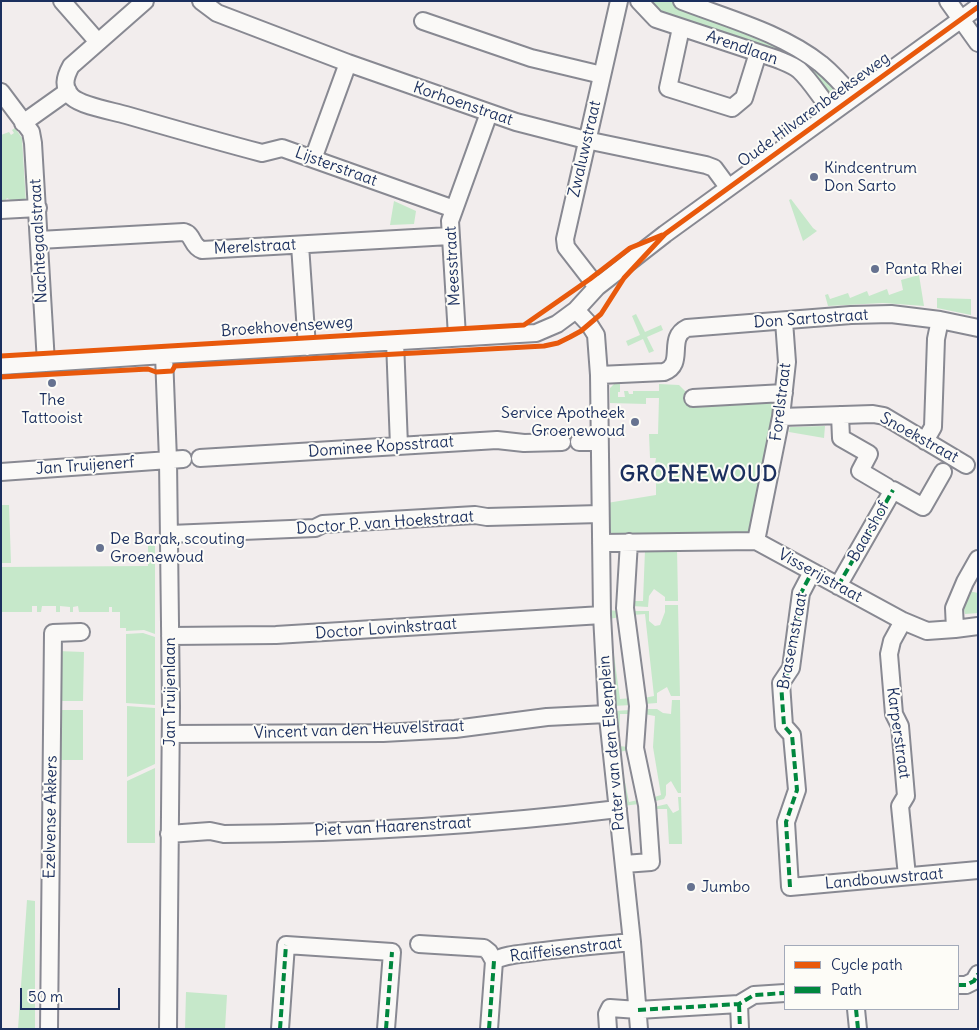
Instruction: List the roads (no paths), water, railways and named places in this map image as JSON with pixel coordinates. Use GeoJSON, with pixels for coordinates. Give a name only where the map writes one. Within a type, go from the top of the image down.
{"type":"FeatureCollection","features":[{"type":"Feature","properties":{"kind":"street"},"geometry":{"type":"LineString","coordinates":[[62,1],[98,42]]}},
{"type":"Feature","properties":{"kind":"street"},"geometry":{"type":"LineString","coordinates":[[23,123],[68,92],[65,84],[66,75],[71,66],[145,1]]}},
{"type":"Feature","properties":{"kind":"street","name":"Korhoenstraat"},"geometry":{"type":"LineString","coordinates":[[201,1],[217,13],[348,63],[516,122],[586,140],[706,165],[714,168],[728,187]]}},
{"type":"Feature","properties":{"kind":"street","name":"Zwaluwstraat"},"geometry":{"type":"LineString","coordinates":[[598,287],[566,248],[565,239],[619,1]]}},
{"type":"Feature","properties":{"kind":"street","name":"Arendlaan"},"geometry":{"type":"LineString","coordinates":[[639,1],[656,19],[777,59],[799,70],[833,112]]}},
{"type":"Feature","properties":{"kind":"street","name":"Arendlaan"},"geometry":{"type":"LineString","coordinates":[[682,1],[760,30],[791,45],[820,63],[853,97]]}},
{"type":"Feature","properties":{"kind":"street"},"geometry":{"type":"LineString","coordinates":[[948,1],[978,43]]}},
{"type":"Feature","properties":{"kind":"street","name":"Oude Hilvarenbeekseweg"},"geometry":{"type":"LineString","coordinates":[[576,310],[598,287],[658,239],[978,7]]}},
{"type":"Feature","properties":{"kind":"street"},"geometry":{"type":"LineString","coordinates":[[423,21],[531,58],[602,75]]}},
{"type":"Feature","properties":{"kind":"street"},"geometry":{"type":"LineString","coordinates":[[682,28],[668,88],[732,108],[744,98],[758,53]]}},
{"type":"Feature","properties":{"kind":"street"},"geometry":{"type":"LineString","coordinates":[[313,159],[348,63]]}},
{"type":"Feature","properties":{"kind":"street","name":"Nachtegaalstraat"},"geometry":{"type":"LineString","coordinates":[[1,92],[31,132],[33,143],[46,363]]}},
{"type":"Feature","properties":{"kind":"street","name":"Lijsterstraat"},"geometry":{"type":"LineString","coordinates":[[68,92],[79,102],[262,153],[282,148],[454,209]]}},
{"type":"Feature","properties":{"kind":"street","name":"Meesstraat"},"geometry":{"type":"LineString","coordinates":[[457,336],[450,222],[489,113]]}},
{"type":"Feature","properties":{"kind":"street"},"geometry":{"type":"LineString","coordinates":[[1,210],[38,208]]}},
{"type":"Feature","properties":{"kind":"street","name":"Merelstraat"},"geometry":{"type":"LineString","coordinates":[[39,240],[184,232],[192,237],[196,248],[202,250],[450,236]]}},
{"type":"Feature","properties":{"kind":"street"},"geometry":{"type":"LineString","coordinates":[[300,245],[307,347]]}},
{"type":"Feature","properties":{"kind":"street","name":"Broekhovenseweg"},"geometry":{"type":"LineString","coordinates":[[1,366],[457,336],[536,333],[557,324],[576,310]]}},
{"type":"Feature","properties":{"kind":"street","name":"Pater van den Elsenplein"},"geometry":{"type":"LineString","coordinates":[[576,310],[589,324],[596,336],[599,375],[602,615],[607,714],[632,942],[639,1029]]}},
{"type":"Feature","properties":{"kind":"street","name":"Don Sartostraat"},"geometry":{"type":"LineString","coordinates":[[599,375],[664,372],[670,370],[676,355],[677,338],[680,332],[687,328],[891,314],[940,320],[978,328]]}},
{"type":"Feature","properties":{"kind":"street"},"geometry":{"type":"LineString","coordinates":[[925,441],[933,427],[936,339],[940,320]]}},
{"type":"Feature","properties":{"kind":"street","name":"Forelstraat"},"geometry":{"type":"LineString","coordinates":[[756,541],[781,417],[786,362],[784,321]]}},
{"type":"Feature","properties":{"kind":"street"},"geometry":{"type":"LineString","coordinates":[[395,341],[399,446]]}},
{"type":"Feature","properties":{"kind":"street","name":"Jan Truijenlaan"},"geometry":{"type":"LineString","coordinates":[[164,355],[176,459],[170,534],[171,734],[168,1029]]}},
{"type":"Feature","properties":{"kind":"street"},"geometry":{"type":"LineString","coordinates":[[693,398],[784,393]]}},
{"type":"Feature","properties":{"kind":"street","name":"Snoekstraat"},"geometry":{"type":"LineString","coordinates":[[781,417],[873,414],[884,416],[966,465]]}},
{"type":"Feature","properties":{"kind":"street","name":"Baarshof"},"geometry":{"type":"LineString","coordinates":[[840,415],[841,438],[869,454],[860,471],[923,508],[943,472]]}},
{"type":"Feature","properties":{"kind":"street","name":"Dominee Kopsstraat"},"geometry":{"type":"LineString","coordinates":[[200,458],[497,440],[524,443],[562,442]]}},
{"type":"Feature","properties":{"kind":"street"},"geometry":{"type":"LineString","coordinates":[[579,442],[600,442]]}},
{"type":"Feature","properties":{"kind":"street","name":"Jan Truijenerf"},"geometry":{"type":"LineString","coordinates":[[1,472],[176,459]]}},
{"type":"Feature","properties":{"kind":"street","name":"Baarshof"},"geometry":{"type":"LineString","coordinates":[[838,586],[890,489]]}},
{"type":"Feature","properties":{"kind":"street","name":"Doctor P. van Hoekstraat"},"geometry":{"type":"LineString","coordinates":[[170,534],[314,528],[323,524],[475,515],[487,517],[600,514]]}},
{"type":"Feature","properties":{"kind":"street","name":"Visserijstraat"},"geometry":{"type":"LineString","coordinates":[[628,542],[756,541],[903,621],[927,631],[978,626]]}},
{"type":"Feature","properties":{"kind":"street"},"geometry":{"type":"LineString","coordinates":[[601,543],[628,542],[625,608],[638,706],[635,748],[647,805],[651,862],[624,864]]}},
{"type":"Feature","properties":{"kind":"street"},"geometry":{"type":"LineString","coordinates":[[955,629],[954,608],[971,584],[978,559]]}},
{"type":"Feature","properties":{"kind":"street","name":"Brasemstraat"},"geometry":{"type":"LineString","coordinates":[[790,887],[786,822],[796,790],[792,734],[784,726],[781,683],[791,668],[800,593],[812,572]]}},
{"type":"Feature","properties":{"kind":"street","name":"Doctor Lovinkstraat"},"geometry":{"type":"LineString","coordinates":[[170,636],[276,636],[602,615]]}},
{"type":"Feature","properties":{"kind":"street","name":"Karperstraat"},"geometry":{"type":"LineString","coordinates":[[903,621],[892,641],[889,654],[894,714],[900,726],[906,796],[900,806],[907,876]]}},
{"type":"Feature","properties":{"kind":"street","name":"Ezelvense Akkers"},"geometry":{"type":"LineString","coordinates":[[49,1029],[53,632],[81,632]]}},
{"type":"Feature","properties":{"kind":"street","name":"Vincent van den Heuvelstraat"},"geometry":{"type":"LineString","coordinates":[[171,734],[382,733],[455,729],[547,717],[607,714]]}},
{"type":"Feature","properties":{"kind":"street","name":"Piet van Haarenstraat"},"geometry":{"type":"LineString","coordinates":[[169,834],[210,831],[233,834],[380,830],[560,816],[618,809]]}},
{"type":"Feature","properties":{"kind":"street","name":"Landbouwstraat"},"geometry":{"type":"LineString","coordinates":[[790,887],[978,870]]}},
{"type":"Feature","properties":{"kind":"street","name":"Raiffeisenstraat"},"geometry":{"type":"LineString","coordinates":[[419,944],[484,948],[490,952],[494,961],[514,955],[632,942]]}},
{"type":"Feature","properties":{"kind":"street"},"geometry":{"type":"LineString","coordinates":[[280,1029],[286,945],[392,952],[386,1029]]}},
{"type":"Feature","properties":{"kind":"street"},"geometry":{"type":"LineString","coordinates":[[489,1029],[494,961]]}},
{"type":"Feature","properties":{"kind":"street"},"geometry":{"type":"LineString","coordinates":[[959,985],[974,982],[978,974]]}},
{"type":"Feature","properties":{"kind":"street"},"geometry":{"type":"LineString","coordinates":[[608,1029],[607,1014],[610,1008],[638,1010],[738,1004],[754,995],[784,993]]}},
{"type":"Feature","properties":{"kind":"street"},"geometry":{"type":"LineString","coordinates":[[738,1004],[740,1029]]}},
{"type":"Feature","properties":{"kind":"street"},"geometry":{"type":"LineString","coordinates":[[856,1010],[858,1029]]}},
{"type":"Feature","properties":{"kind":"place","name":"Kindcentrum Don Sarto"},"geometry":{"type":"Point","coordinates":[814,177]}},
{"type":"Feature","properties":{"kind":"place","name":"Panta Rhei"},"geometry":{"type":"Point","coordinates":[875,269]}},
{"type":"Feature","properties":{"kind":"place","name":"The Tattooist"},"geometry":{"type":"Point","coordinates":[52,383]}},
{"type":"Feature","properties":{"kind":"place","name":"Service Apotheek Groenewoud"},"geometry":{"type":"Point","coordinates":[635,422]}},
{"type":"Feature","properties":{"kind":"place","name":"De Barak, scouting Groenewoud"},"geometry":{"type":"Point","coordinates":[100,548]}},
{"type":"Feature","properties":{"kind":"place","name":"Jumbo"},"geometry":{"type":"Point","coordinates":[691,887]}},
{"type":"Feature","properties":{"kind":"district","name":"GROENEWOUD"},"geometry":{"type":"Point","coordinates":[699,475]}}]}
